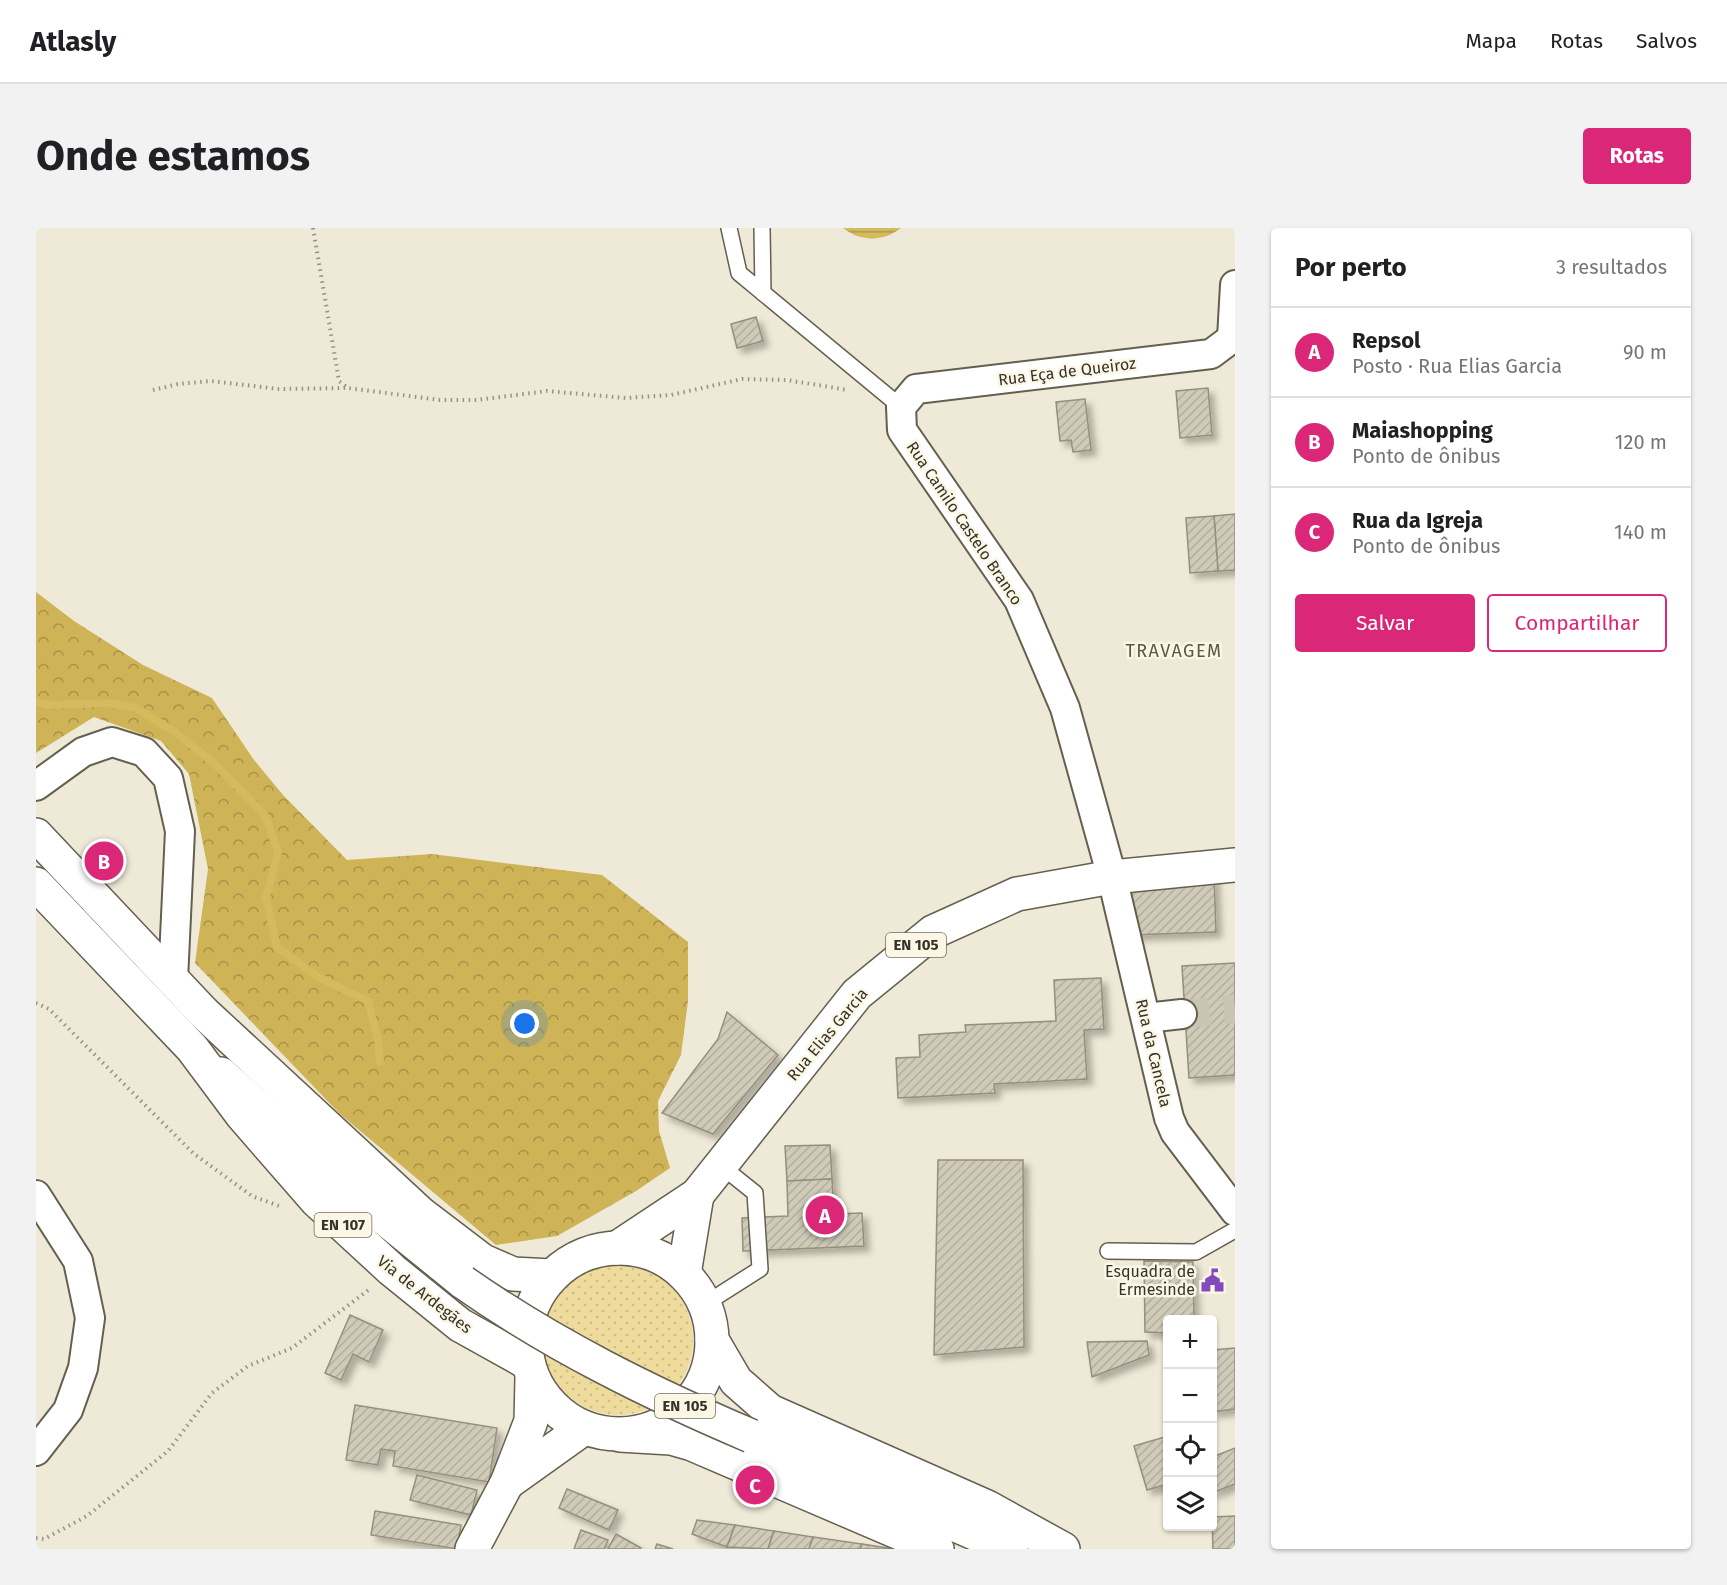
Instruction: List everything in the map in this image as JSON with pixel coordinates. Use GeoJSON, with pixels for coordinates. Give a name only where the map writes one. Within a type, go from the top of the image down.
{"type":"FeatureCollection","features":[{"type":"Feature","properties":{"kind":"main road","name":"EN 107"},"geometry":{"type":"LineString","coordinates":[[37,837],[204,1013],[357,1196],[463,1282],[500,1308],[602,1367],[751,1436],[1011,1549]]}},
{"type":"Feature","properties":{"kind":"main road","name":"Rua Elias Garcia"},"geometry":{"type":"LineString","coordinates":[[617,1248],[697,1195],[857,994],[933,932],[1017,894],[1112,878],[1235,865]]}},
{"type":"Feature","properties":{"kind":"main road","name":"Via de Ardegães"},"geometry":{"type":"LineString","coordinates":[[36,884],[192,1048],[357,1196]]}},
{"type":"Feature","properties":{"kind":"main road","name":"EN 107"},"geometry":{"type":"LineString","coordinates":[[204,1013],[420,1213],[474,1254],[513,1274],[551,1276]]}},
{"type":"Feature","properties":{"kind":"main road","name":"Via de Ardegães"},"geometry":{"type":"LineString","coordinates":[[192,1048],[242,1115],[316,1200],[392,1270],[460,1325],[530,1370]]}},
{"type":"Feature","properties":{"kind":"main road","name":"Rua Elias Garcia"},"geometry":{"type":"LineString","coordinates":[[684,1275],[697,1195]]}},
{"type":"Feature","properties":{"kind":"main road","name":"EN 105"},"geometry":{"type":"LineString","coordinates":[[617,1248],[641,1251],[657,1257],[684,1275],[705,1304],[712,1340],[708,1369],[695,1395],[675,1416],[649,1430],[620,1435],[584,1428],[557,1410],[545,1399],[530,1370],[525,1352],[526,1324],[536,1298],[551,1276],[570,1261],[593,1251],[617,1248]]}},
{"type":"Feature","properties":{"kind":"main road"},"geometry":{"type":"LineString","coordinates":[[712,1340],[736,1381],[770,1411],[987,1507],[1063,1549]]}},
{"type":"Feature","properties":{"kind":"main road","name":"EN 105"},"geometry":{"type":"LineString","coordinates":[[472,1549],[507,1483],[531,1421],[530,1370]]}},
{"type":"Feature","properties":{"kind":"main road","name":"EN 105"},"geometry":{"type":"LineString","coordinates":[[507,1483],[584,1428]]}},
{"type":"Feature","properties":{"kind":"main road"},"geometry":{"type":"LineString","coordinates":[[620,1435],[671,1438],[692,1444],[937,1549]]}},
{"type":"Feature","properties":{"kind":"street"},"geometry":{"type":"LineString","coordinates":[[1234,337],[1235,285]]}},
{"type":"Feature","properties":{"kind":"street","name":"Rua Eça de Queiroz"},"geometry":{"type":"LineString","coordinates":[[901,407],[916,390],[1211,354],[1234,337]]}},
{"type":"Feature","properties":{"kind":"street","name":"Rua Camilo Castelo Branco"},"geometry":{"type":"LineString","coordinates":[[901,407],[902,430],[1019,600],[1065,708],[1112,878]]}},
{"type":"Feature","properties":{"kind":"street"},"geometry":{"type":"LineString","coordinates":[[36,786],[83,752],[112,742],[144,752],[168,778],[180,831],[173,980]]}},
{"type":"Feature","properties":{"kind":"street","name":"Rua da Cancela"},"geometry":{"type":"LineString","coordinates":[[1112,878],[1169,1118],[1175,1132],[1235,1211]]}},
{"type":"Feature","properties":{"kind":"street"},"geometry":{"type":"LineString","coordinates":[[1146,1018],[1182,1014]]}},
{"type":"Feature","properties":{"kind":"street"},"geometry":{"type":"LineString","coordinates":[[36,1195],[78,1261],[90,1318],[83,1368],[68,1410],[36,1451]]}},
{"type":"Feature","properties":{"kind":"lane"},"geometry":{"type":"LineString","coordinates":[[729,228],[739,273],[901,407]]}},
{"type":"Feature","properties":{"kind":"lane"},"geometry":{"type":"LineString","coordinates":[[762,228],[763,293]]}},
{"type":"Feature","properties":{"kind":"lane"},"geometry":{"type":"LineString","coordinates":[[705,1304],[760,1269],[755,1193],[720,1165]]}},
{"type":"Feature","properties":{"kind":"lane"},"geometry":{"type":"LineString","coordinates":[[1108,1251],[1196,1252],[1235,1230]]}},
{"type":"Feature","properties":{"kind":"path"},"geometry":{"type":"LineString","coordinates":[[313,228],[339,381],[348,388]]}},
{"type":"Feature","properties":{"kind":"path"},"geometry":{"type":"LineString","coordinates":[[153,390],[178,384],[211,381],[279,389],[348,388],[440,400],[477,400],[547,391],[626,399],[670,395],[742,379],[787,380],[850,390]]}},
{"type":"Feature","properties":{"kind":"path"},"geometry":{"type":"LineString","coordinates":[[36,1003],[49,1009],[193,1153],[252,1197],[271,1205],[287,1208]]}},
{"type":"Feature","properties":{"kind":"path"},"geometry":{"type":"LineString","coordinates":[[36,1538],[44,1539],[87,1516],[168,1451],[212,1393],[248,1366],[292,1348],[379,1283]]}},
{"type":"Feature","properties":{"kind":"shaded area"},"geometry":{"type":"Polygon","coordinates":[[[843,228],[901,228],[887,236],[865,238],[843,228]]]}},
{"type":"Feature","properties":{"kind":"shaded area"},"geometry":{"type":"Polygon","coordinates":[[[618,1265],[647,1270],[660,1277],[671,1287],[681,1298],[688,1311],[693,1340],[688,1369],[681,1382],[671,1393],[660,1403],[647,1410],[618,1415],[589,1410],[576,1403],[565,1393],[555,1382],[548,1369],[543,1340],[548,1311],[555,1298],[565,1287],[576,1277],[589,1270],[618,1265]]]}},
{"type":"Feature","properties":{"kind":"green space"},"geometry":{"type":"Polygon","coordinates":[[[36,592],[74,621],[143,665],[212,698],[254,760],[283,795],[347,860],[432,854],[602,875],[688,942],[688,1001],[681,1055],[658,1101],[659,1131],[670,1168],[636,1191],[557,1236],[496,1245],[340,1114],[195,963],[208,869],[189,774],[161,741],[94,717],[36,753],[36,592]]]}},
{"type":"Feature","properties":{"kind":"building"},"geometry":{"type":"Polygon","coordinates":[[[756,317],[763,341],[737,348],[731,324],[756,317]]]}},
{"type":"Feature","properties":{"kind":"building"},"geometry":{"type":"Polygon","coordinates":[[[1208,388],[1212,435],[1180,438],[1176,391],[1208,388]]]}},
{"type":"Feature","properties":{"kind":"building"},"geometry":{"type":"Polygon","coordinates":[[[1085,399],[1091,450],[1073,452],[1071,440],[1060,441],[1056,402],[1085,399]]]}},
{"type":"Feature","properties":{"kind":"building"},"geometry":{"type":"Polygon","coordinates":[[[1235,514],[1235,570],[1218,571],[1214,516],[1235,514]]]}},
{"type":"Feature","properties":{"kind":"building"},"geometry":{"type":"Polygon","coordinates":[[[1214,516],[1218,571],[1190,573],[1186,518],[1214,516]]]}},
{"type":"Feature","properties":{"kind":"building"},"geometry":{"type":"Polygon","coordinates":[[[1214,876],[1216,932],[1132,935],[1120,885],[1214,876]]]}},
{"type":"Feature","properties":{"kind":"building"},"geometry":{"type":"Polygon","coordinates":[[[1235,963],[1235,1075],[1189,1078],[1182,966],[1235,963]]]}},
{"type":"Feature","properties":{"kind":"building"},"geometry":{"type":"Polygon","coordinates":[[[1101,978],[1104,1029],[1084,1030],[1087,1079],[994,1084],[995,1093],[898,1098],[896,1058],[920,1057],[919,1035],[966,1032],[965,1025],[1056,1021],[1054,980],[1101,978]]]}},
{"type":"Feature","properties":{"kind":"building"},"geometry":{"type":"Polygon","coordinates":[[[727,1012],[778,1055],[713,1134],[662,1113],[718,1039],[727,1012]]]}},
{"type":"Feature","properties":{"kind":"building"},"geometry":{"type":"Polygon","coordinates":[[[830,1145],[832,1179],[787,1181],[785,1146],[830,1145]]]}},
{"type":"Feature","properties":{"kind":"building"},"geometry":{"type":"Polygon","coordinates":[[[938,1160],[1023,1160],[1024,1347],[934,1355],[938,1160]]]}},
{"type":"Feature","properties":{"kind":"building"},"geometry":{"type":"Polygon","coordinates":[[[832,1179],[834,1214],[862,1213],[864,1246],[743,1251],[742,1218],[788,1216],[787,1181],[832,1179]]]}},
{"type":"Feature","properties":{"kind":"building"},"geometry":{"type":"Polygon","coordinates":[[[1144,1261],[1193,1262],[1194,1315],[1163,1315],[1163,1333],[1145,1332],[1144,1261]]]}},
{"type":"Feature","properties":{"kind":"building"},"geometry":{"type":"Polygon","coordinates":[[[350,1315],[383,1330],[369,1362],[353,1354],[341,1380],[325,1373],[350,1315]]]}},
{"type":"Feature","properties":{"kind":"building"},"geometry":{"type":"Polygon","coordinates":[[[1147,1341],[1149,1355],[1092,1377],[1087,1342],[1147,1341]]]}},
{"type":"Feature","properties":{"kind":"building"},"geometry":{"type":"Polygon","coordinates":[[[1235,1348],[1235,1409],[1217,1411],[1217,1350],[1235,1348]]]}},
{"type":"Feature","properties":{"kind":"building"},"geometry":{"type":"Polygon","coordinates":[[[355,1405],[497,1428],[489,1482],[393,1466],[395,1451],[381,1449],[378,1465],[346,1460],[355,1405]]]}},
{"type":"Feature","properties":{"kind":"building"},"geometry":{"type":"Polygon","coordinates":[[[1163,1437],[1163,1485],[1147,1490],[1134,1446],[1163,1437]]]}},
{"type":"Feature","properties":{"kind":"building"},"geometry":{"type":"Polygon","coordinates":[[[1235,1448],[1235,1484],[1217,1491],[1217,1477],[1217,1455],[1235,1448]]]}},
{"type":"Feature","properties":{"kind":"building"},"geometry":{"type":"Polygon","coordinates":[[[417,1475],[477,1490],[471,1515],[410,1500],[417,1475]]]}},
{"type":"Feature","properties":{"kind":"building"},"geometry":{"type":"Polygon","coordinates":[[[567,1489],[618,1510],[609,1530],[559,1508],[567,1489]]]}},
{"type":"Feature","properties":{"kind":"building"},"geometry":{"type":"Polygon","coordinates":[[[375,1511],[461,1525],[457,1549],[371,1535],[375,1511]]]}},
{"type":"Feature","properties":{"kind":"building"},"geometry":{"type":"Polygon","coordinates":[[[1235,1516],[1235,1549],[1213,1549],[1212,1531],[1217,1531],[1217,1517],[1235,1516]]]}},
{"type":"Feature","properties":{"kind":"building"},"geometry":{"type":"Polygon","coordinates":[[[697,1520],[735,1525],[727,1547],[692,1534],[697,1520]]]}},
{"type":"Feature","properties":{"kind":"building"},"geometry":{"type":"Polygon","coordinates":[[[735,1525],[774,1531],[768,1549],[727,1547],[735,1525]]]}},
{"type":"Feature","properties":{"kind":"building"},"geometry":{"type":"Polygon","coordinates":[[[581,1530],[608,1540],[604,1549],[574,1549],[581,1530]]]}},
{"type":"Feature","properties":{"kind":"building"},"geometry":{"type":"Polygon","coordinates":[[[774,1531],[813,1537],[809,1549],[768,1549],[774,1531]]]}},
{"type":"Feature","properties":{"kind":"building"},"geometry":{"type":"Polygon","coordinates":[[[616,1534],[641,1548],[608,1549],[616,1534]]]}},
{"type":"Feature","properties":{"kind":"building"},"geometry":{"type":"Polygon","coordinates":[[[813,1537],[862,1544],[860,1549],[809,1549],[813,1537]]]}},
{"type":"Feature","properties":{"kind":"building"},"geometry":{"type":"Polygon","coordinates":[[[657,1544],[673,1549],[655,1549],[657,1544]]]}},
{"type":"Feature","properties":{"kind":"building"},"geometry":{"type":"Polygon","coordinates":[[[862,1544],[894,1549],[860,1549],[862,1544]]]}},
{"type":"Feature","properties":{"kind":"waterway"},"geometry":{"type":"LineString","coordinates":[[36,702],[49,705],[107,703],[136,708],[175,732],[215,764],[265,815],[278,852],[266,897],[277,947],[318,977],[368,1001],[378,1040],[380,1062]]}},
{"type":"Feature","properties":{"kind":"tunnel"},"geometry":{"type":"LineString","coordinates":[[1182,1014],[1235,1009]]}},
{"type":"Feature","properties":{"kind":"place","name":"Maiashopping"},"geometry":{"type":"Point","coordinates":[104,861]}},
{"type":"Feature","properties":{"kind":"place","name":"Repsol"},"geometry":{"type":"Point","coordinates":[825,1215]}},
{"type":"Feature","properties":{"kind":"place","name":"Esquadra de Ermesinde"},"geometry":{"type":"Point","coordinates":[1213,1280]}},
{"type":"Feature","properties":{"kind":"place","name":"Rua da Igreja"},"geometry":{"type":"Point","coordinates":[755,1485]}},
{"type":"Feature","properties":{"kind":"district","name":"TRAVAGEM"},"geometry":{"type":"Point","coordinates":[1174,651]}}]}
